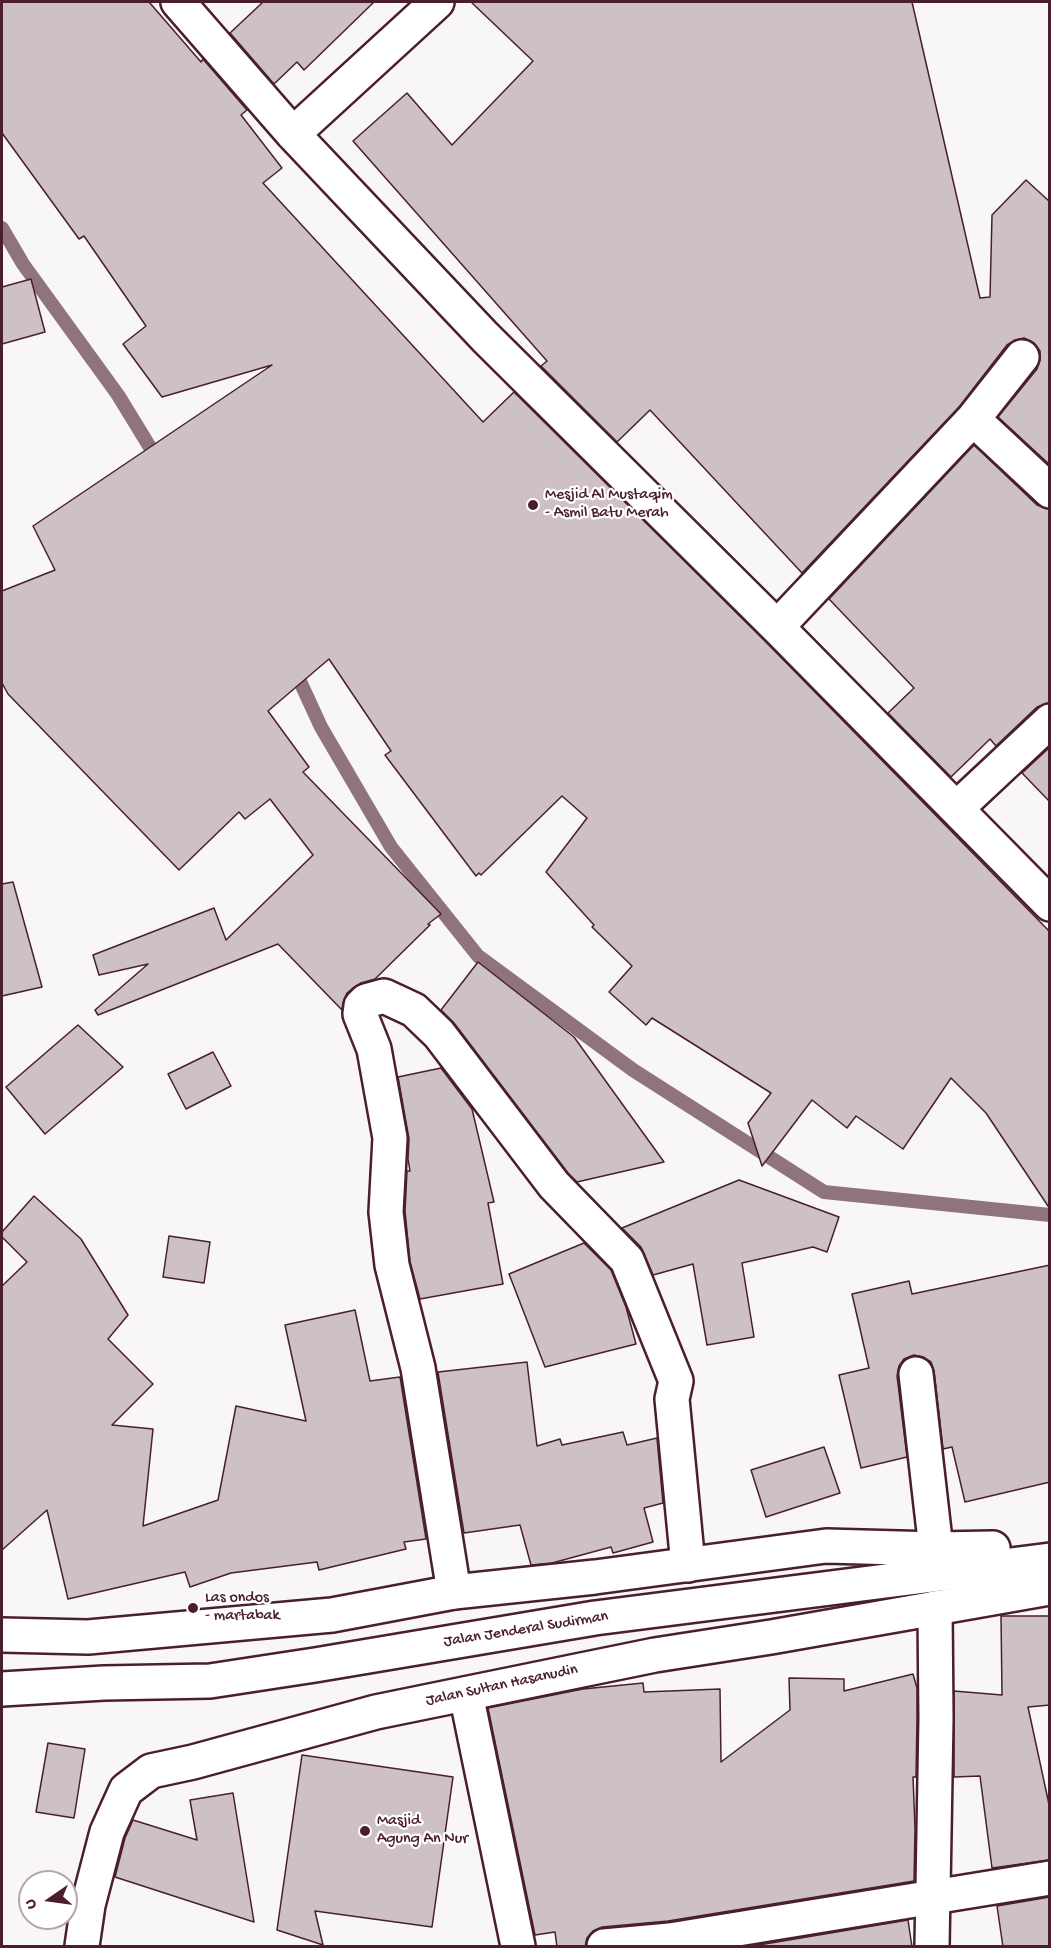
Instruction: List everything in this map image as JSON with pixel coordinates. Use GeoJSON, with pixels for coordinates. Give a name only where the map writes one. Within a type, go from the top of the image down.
{"type":"FeatureCollection","features":[{"type":"Feature","properties":{"kind":"main road"},"geometry":{"type":"LineString","coordinates":[[178,2],[293,134],[485,337],[777,627],[1050,904]]}},
{"type":"Feature","properties":{"kind":"main road"},"geometry":{"type":"LineString","coordinates":[[293,134],[437,2]]}},
{"type":"Feature","properties":{"kind":"main road"},"geometry":{"type":"LineString","coordinates":[[777,627],[973,418],[1022,357]]}},
{"type":"Feature","properties":{"kind":"main road"},"geometry":{"type":"LineString","coordinates":[[973,418],[1050,491]]}},
{"type":"Feature","properties":{"kind":"main road"},"geometry":{"type":"LineString","coordinates":[[957,808],[1050,721]]}},
{"type":"Feature","properties":{"kind":"main road"},"geometry":{"type":"LineString","coordinates":[[455,1642],[454,1592],[418,1368],[392,1265],[386,1212],[390,1138],[374,1049],[360,1014],[361,1006],[366,1001],[384,996],[414,1010],[440,1034],[554,1185],[627,1260],[676,1381],[672,1399],[688,1565]]}},
{"type":"Feature","properties":{"kind":"main road"},"geometry":{"type":"LineString","coordinates":[[916,1374],[936,1549]]}},
{"type":"Feature","properties":{"kind":"main road"},"geometry":{"type":"LineString","coordinates":[[2,1635],[88,1637],[332,1615],[454,1592],[688,1565],[826,1546],[936,1549],[984,1548],[1050,1542]]}},
{"type":"Feature","properties":{"kind":"main road","name":"Jalan Jenderal Sudirman"},"geometry":{"type":"LineString","coordinates":[[2,1689],[104,1683],[210,1681],[595,1618],[1050,1560]]}},
{"type":"Feature","properties":{"kind":"main road","name":"Jalan Sultan Hasanudin"},"geometry":{"type":"LineString","coordinates":[[82,1947],[88,1905],[107,1832],[126,1790],[151,1771],[376,1712],[655,1655],[1050,1588]]}},
{"type":"Feature","properties":{"kind":"main road"},"geometry":{"type":"LineString","coordinates":[[932,1947],[936,1719],[935,1608]]}},
{"type":"Feature","properties":{"kind":"main road"},"geometry":{"type":"LineString","coordinates":[[466,1694],[518,1947]]}},
{"type":"Feature","properties":{"kind":"main road"},"geometry":{"type":"LineString","coordinates":[[604,1947],[670,1940],[1050,1878]]}},
{"type":"Feature","properties":{"kind":"building"},"geometry":{"type":"Polygon","coordinates":[[[2,2],[149,2],[201,62],[203,59],[247,110],[241,115],[282,168],[263,183],[483,422],[514,392],[764,640],[1050,932],[1050,1209],[986,1113],[951,1078],[903,1149],[856,1116],[847,1128],[812,1100],[762,1166],[748,1123],[771,1093],[652,1018],[646,1025],[609,992],[632,966],[592,927],[594,925],[546,872],[587,818],[562,796],[481,875],[479,873],[476,876],[385,755],[391,751],[329,659],[268,711],[309,767],[303,772],[441,914],[428,924],[430,925],[375,979],[361,983],[347,993],[342,1010],[278,944],[98,1015],[95,1010],[148,964],[99,975],[93,955],[214,908],[226,940],[313,855],[270,799],[245,819],[239,812],[179,870],[8,694],[2,683],[2,591],[55,570],[33,526],[272,365],[162,397],[123,344],[146,326],[84,236],[79,239],[2,133],[2,2]]]}},
{"type":"Feature","properties":{"kind":"building"},"geometry":{"type":"Polygon","coordinates":[[[263,2],[374,2],[304,70],[297,62],[274,84],[230,33],[263,2]]]}},
{"type":"Feature","properties":{"kind":"building"},"geometry":{"type":"Polygon","coordinates":[[[471,2],[912,2],[980,298],[990,297],[992,215],[1026,180],[1050,202],[1050,465],[998,417],[1037,369],[1040,360],[1040,351],[1034,343],[1024,338],[1007,345],[959,407],[802,573],[650,410],[617,442],[541,366],[547,361],[353,141],[407,93],[452,145],[533,61],[471,2]]]}},
{"type":"Feature","properties":{"kind":"building"},"geometry":{"type":"Polygon","coordinates":[[[31,279],[45,332],[2,344],[2,287],[31,279]]]}},
{"type":"Feature","properties":{"kind":"building"},"geometry":{"type":"Polygon","coordinates":[[[974,445],[1037,505],[1050,509],[1050,703],[1037,707],[996,746],[990,739],[951,777],[888,713],[914,688],[829,599],[974,445]]]}},
{"type":"Feature","properties":{"kind":"building"},"geometry":{"type":"Polygon","coordinates":[[[1050,747],[1050,802],[1022,773],[1050,747]]]}},
{"type":"Feature","properties":{"kind":"building"},"geometry":{"type":"Polygon","coordinates":[[[13,882],[42,987],[2,996],[2,884],[13,882]]]}},
{"type":"Feature","properties":{"kind":"building"},"geometry":{"type":"Polygon","coordinates":[[[478,962],[574,1037],[664,1162],[577,1182],[568,1173],[454,1023],[441,1010],[478,962]]]}},
{"type":"Feature","properties":{"kind":"building"},"geometry":{"type":"Polygon","coordinates":[[[78,1025],[123,1067],[45,1134],[6,1087],[78,1025]]]}},
{"type":"Feature","properties":{"kind":"building"},"geometry":{"type":"Polygon","coordinates":[[[213,1052],[231,1086],[186,1109],[168,1074],[213,1052]]]}},
{"type":"Feature","properties":{"kind":"building"},"geometry":{"type":"Polygon","coordinates":[[[441,1068],[472,1109],[494,1202],[488,1203],[503,1284],[420,1299],[410,1262],[405,1211],[407,1171],[410,1171],[409,1139],[398,1077],[441,1068]]]}},
{"type":"Feature","properties":{"kind":"building"},"geometry":{"type":"Polygon","coordinates":[[[739,1180],[839,1217],[827,1252],[813,1247],[742,1263],[754,1337],[707,1345],[693,1264],[653,1275],[641,1247],[622,1228],[739,1180]]]}},
{"type":"Feature","properties":{"kind":"building"},"geometry":{"type":"Polygon","coordinates":[[[34,1196],[81,1239],[128,1315],[108,1339],[153,1384],[112,1425],[153,1429],[143,1526],[218,1500],[236,1406],[306,1421],[285,1325],[355,1310],[370,1381],[400,1377],[426,1539],[404,1542],[406,1549],[319,1570],[317,1562],[231,1573],[190,1587],[185,1572],[68,1599],[47,1510],[2,1550],[2,1286],[27,1262],[2,1237],[2,1232],[34,1196]]]}},
{"type":"Feature","properties":{"kind":"building"},"geometry":{"type":"Polygon","coordinates":[[[169,1236],[210,1242],[204,1283],[163,1277],[169,1236]]]}},
{"type":"Feature","properties":{"kind":"building"},"geometry":{"type":"Polygon","coordinates":[[[584,1243],[611,1270],[626,1307],[636,1344],[545,1367],[509,1274],[584,1243]]]}},
{"type":"Feature","properties":{"kind":"building"},"geometry":{"type":"Polygon","coordinates":[[[1050,1265],[1050,1482],[965,1502],[952,1447],[943,1449],[931,1362],[914,1355],[904,1359],[899,1366],[897,1376],[907,1457],[861,1468],[839,1375],[869,1368],[852,1294],[909,1281],[912,1294],[1050,1265]]]}},
{"type":"Feature","properties":{"kind":"building"},"geometry":{"type":"Polygon","coordinates":[[[527,1362],[537,1446],[560,1439],[562,1445],[623,1432],[627,1445],[657,1438],[663,1503],[644,1508],[653,1542],[613,1553],[611,1547],[552,1563],[531,1565],[520,1525],[464,1533],[438,1372],[527,1362]]]}},
{"type":"Feature","properties":{"kind":"building"},"geometry":{"type":"Polygon","coordinates":[[[824,1447],[840,1493],[766,1517],[751,1470],[824,1447]]]}},
{"type":"Feature","properties":{"kind":"building"},"geometry":{"type":"Polygon","coordinates":[[[1001,1616],[1050,1616],[1050,1705],[1028,1707],[1050,1809],[1050,1860],[992,1868],[980,1776],[954,1777],[954,1691],[1002,1695],[1001,1616]]]}},
{"type":"Feature","properties":{"kind":"building"},"geometry":{"type":"Polygon","coordinates":[[[913,1674],[917,1688],[916,1777],[913,1777],[914,1881],[668,1921],[602,1927],[593,1931],[587,1938],[585,1947],[557,1947],[555,1932],[535,1935],[488,1708],[583,1689],[643,1683],[644,1692],[720,1689],[721,1762],[790,1710],[789,1678],[844,1679],[844,1691],[913,1674]]]}},
{"type":"Feature","properties":{"kind":"building"},"geometry":{"type":"Polygon","coordinates":[[[48,1743],[85,1749],[74,1818],[36,1812],[48,1743]]]}},
{"type":"Feature","properties":{"kind":"building"},"geometry":{"type":"Polygon","coordinates":[[[302,1755],[453,1777],[432,1927],[315,1911],[323,1945],[277,1930],[302,1755]]]}},
{"type":"Feature","properties":{"kind":"building"},"geometry":{"type":"Polygon","coordinates":[[[233,1793],[254,1922],[115,1877],[125,1838],[133,1820],[197,1840],[190,1800],[233,1793]]]}},
{"type":"Feature","properties":{"kind":"building"},"geometry":{"type":"Polygon","coordinates":[[[1050,1897],[1050,1947],[1003,1947],[997,1906],[1050,1897]]]}},
{"type":"Feature","properties":{"kind":"building"},"geometry":{"type":"Polygon","coordinates":[[[908,1920],[912,1947],[747,1947],[908,1920]]]}},
{"type":"Feature","properties":{"kind":"waterway"},"geometry":{"type":"LineString","coordinates":[[2,228],[23,264],[118,395],[159,462]]}},
{"type":"Feature","properties":{"kind":"waterway"},"geometry":{"type":"LineString","coordinates":[[291,668],[298,677],[321,727],[391,847],[478,956],[633,1070],[824,1192],[1050,1215]]}},
{"type":"Feature","properties":{"kind":"place","name":"Mesjid Al Mustaqim - Asmil Batu Merah"},"geometry":{"type":"Point","coordinates":[533,505]}},
{"type":"Feature","properties":{"kind":"place","name":"Las ondos - martabak"},"geometry":{"type":"Point","coordinates":[193,1608]}},
{"type":"Feature","properties":{"kind":"place","name":"Masjid Agung An Nur"},"geometry":{"type":"Point","coordinates":[365,1831]}}]}
